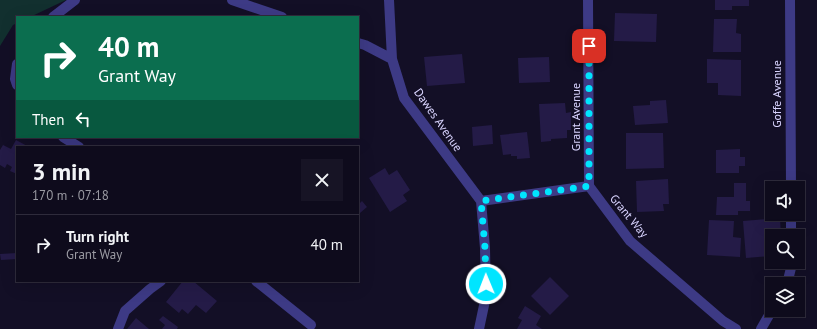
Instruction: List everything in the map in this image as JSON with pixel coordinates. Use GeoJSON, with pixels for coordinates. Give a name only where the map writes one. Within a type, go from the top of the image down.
{"type":"FeatureCollection","features":[{"type":"Feature","properties":{"kind":"street"},"geometry":{"type":"LineString","coordinates":[[54,16],[75,0]]}},
{"type":"Feature","properties":{"kind":"street"},"geometry":{"type":"LineString","coordinates":[[232,0],[279,16]]}},
{"type":"Feature","properties":{"kind":"street","name":"Dawes Avenue"},"geometry":{"type":"LineString","coordinates":[[389,0],[392,59],[404,98],[481,201]]}},
{"type":"Feature","properties":{"kind":"street","name":"Grant Avenue"},"geometry":{"type":"LineString","coordinates":[[588,0],[589,186]]}},
{"type":"Feature","properties":{"kind":"street","name":"Goffe Avenue"},"geometry":{"type":"LineString","coordinates":[[790,0],[791,181]]}},
{"type":"Feature","properties":{"kind":"street"},"geometry":{"type":"LineString","coordinates":[[359,43],[392,59]]}},
{"type":"Feature","properties":{"kind":"street"},"geometry":{"type":"LineString","coordinates":[[65,138],[77,146]]}},
{"type":"Feature","properties":{"kind":"street"},"geometry":{"type":"LineString","coordinates":[[479,329],[486,296],[485,248],[481,201],[589,186]]}},
{"type":"Feature","properties":{"kind":"street","name":"Grant Way"},"geometry":{"type":"LineString","coordinates":[[589,186],[630,240],[723,321],[736,329]]}},
{"type":"Feature","properties":{"kind":"street"},"geometry":{"type":"LineString","coordinates":[[257,282],[311,325]]}},
{"type":"Feature","properties":{"kind":"street"},"geometry":{"type":"LineString","coordinates":[[118,329],[125,311],[149,285]]}},
{"type":"Feature","properties":{"kind":"street"},"geometry":{"type":"LineString","coordinates":[[761,329],[768,317]]}},
{"type":"Feature","properties":{"kind":"green space"},"geometry":{"type":"Polygon","coordinates":[[[0,0],[66,0],[32,16],[16,16],[16,24],[13,25],[0,46],[0,0]]]}},
{"type":"Feature","properties":{"kind":"building"},"geometry":{"type":"Polygon","coordinates":[[[715,0],[749,0],[749,6],[732,6],[732,10],[715,10],[715,0]]]}},
{"type":"Feature","properties":{"kind":"building"},"geometry":{"type":"Polygon","coordinates":[[[615,13],[657,14],[656,42],[614,41],[615,13]]]}},
{"type":"Feature","properties":{"kind":"building"},"geometry":{"type":"Polygon","coordinates":[[[714,19],[737,19],[736,33],[741,34],[741,52],[713,52],[714,19]]]}},
{"type":"Feature","properties":{"kind":"building"},"geometry":{"type":"Polygon","coordinates":[[[462,54],[465,83],[427,86],[424,57],[462,54]]]}},
{"type":"Feature","properties":{"kind":"building"},"geometry":{"type":"Polygon","coordinates":[[[549,57],[550,82],[519,83],[518,58],[549,57]]]}},
{"type":"Feature","properties":{"kind":"building"},"geometry":{"type":"Polygon","coordinates":[[[707,59],[741,60],[741,96],[718,95],[718,83],[707,83],[707,59]]]}},
{"type":"Feature","properties":{"kind":"building"},"geometry":{"type":"Polygon","coordinates":[[[666,100],[668,123],[635,125],[633,106],[650,105],[650,101],[666,100]]]}},
{"type":"Feature","properties":{"kind":"building"},"geometry":{"type":"Polygon","coordinates":[[[565,103],[566,113],[571,112],[571,130],[567,130],[567,138],[551,139],[551,141],[541,142],[539,104],[565,103]]]}},
{"type":"Feature","properties":{"kind":"building"},"geometry":{"type":"Polygon","coordinates":[[[492,125],[493,144],[473,146],[472,127],[492,125]]]}},
{"type":"Feature","properties":{"kind":"building"},"geometry":{"type":"Polygon","coordinates":[[[527,132],[530,158],[517,159],[517,156],[511,156],[511,154],[503,155],[500,135],[527,132]]]}},
{"type":"Feature","properties":{"kind":"building"},"geometry":{"type":"Polygon","coordinates":[[[626,133],[663,133],[664,168],[626,169],[626,133]]]}},
{"type":"Feature","properties":{"kind":"building"},"geometry":{"type":"Polygon","coordinates":[[[16,140],[27,146],[16,146],[16,174],[10,171],[12,167],[7,164],[5,168],[0,165],[0,150],[3,145],[11,149],[16,140]]]}},
{"type":"Feature","properties":{"kind":"building"},"geometry":{"type":"Polygon","coordinates":[[[740,149],[740,157],[745,157],[745,166],[739,166],[739,173],[716,173],[716,150],[740,149]]]}},
{"type":"Feature","properties":{"kind":"building"},"geometry":{"type":"Polygon","coordinates":[[[385,168],[389,175],[397,170],[410,190],[403,195],[407,201],[390,212],[369,178],[385,168]]]}},
{"type":"Feature","properties":{"kind":"building"},"geometry":{"type":"Polygon","coordinates":[[[668,179],[669,204],[663,204],[664,211],[637,212],[636,181],[668,179]]]}},
{"type":"Feature","properties":{"kind":"building"},"geometry":{"type":"Polygon","coordinates":[[[734,183],[746,183],[746,201],[750,201],[750,211],[738,211],[738,215],[716,215],[717,197],[734,197],[734,183]]]}},
{"type":"Feature","properties":{"kind":"building"},"geometry":{"type":"Polygon","coordinates":[[[362,201],[367,207],[360,213],[359,212],[359,204],[362,201]]]}},
{"type":"Feature","properties":{"kind":"building"},"geometry":{"type":"Polygon","coordinates":[[[765,219],[765,221],[780,221],[781,229],[765,229],[765,257],[746,258],[743,221],[765,219]]]}},
{"type":"Feature","properties":{"kind":"building"},"geometry":{"type":"Polygon","coordinates":[[[709,220],[734,221],[733,237],[741,238],[740,257],[707,255],[709,220]]]}},
{"type":"Feature","properties":{"kind":"building"},"geometry":{"type":"Polygon","coordinates":[[[16,253],[16,259],[1,260],[0,254],[16,253]]]}},
{"type":"Feature","properties":{"kind":"building"},"geometry":{"type":"Polygon","coordinates":[[[550,277],[569,296],[550,315],[531,296],[550,277]]]}},
{"type":"Feature","properties":{"kind":"building"},"geometry":{"type":"Polygon","coordinates":[[[182,282],[194,282],[217,301],[206,313],[196,305],[188,314],[182,309],[179,313],[166,302],[182,282]]]}},
{"type":"Feature","properties":{"kind":"building"},"geometry":{"type":"Polygon","coordinates":[[[525,306],[541,316],[536,325],[542,329],[517,329],[522,320],[518,318],[525,306]]]}},
{"type":"Feature","properties":{"kind":"building"},"geometry":{"type":"Polygon","coordinates":[[[163,316],[178,327],[177,329],[162,329],[165,325],[159,320],[163,316]]]}},
{"type":"Feature","properties":{"kind":"building"},"geometry":{"type":"Polygon","coordinates":[[[136,318],[149,329],[127,329],[136,318]]]}},
{"type":"Feature","properties":{"kind":"route"},"geometry":{"type":"LineString","coordinates":[[486,284],[481,201],[589,186],[589,46]]}}]}
